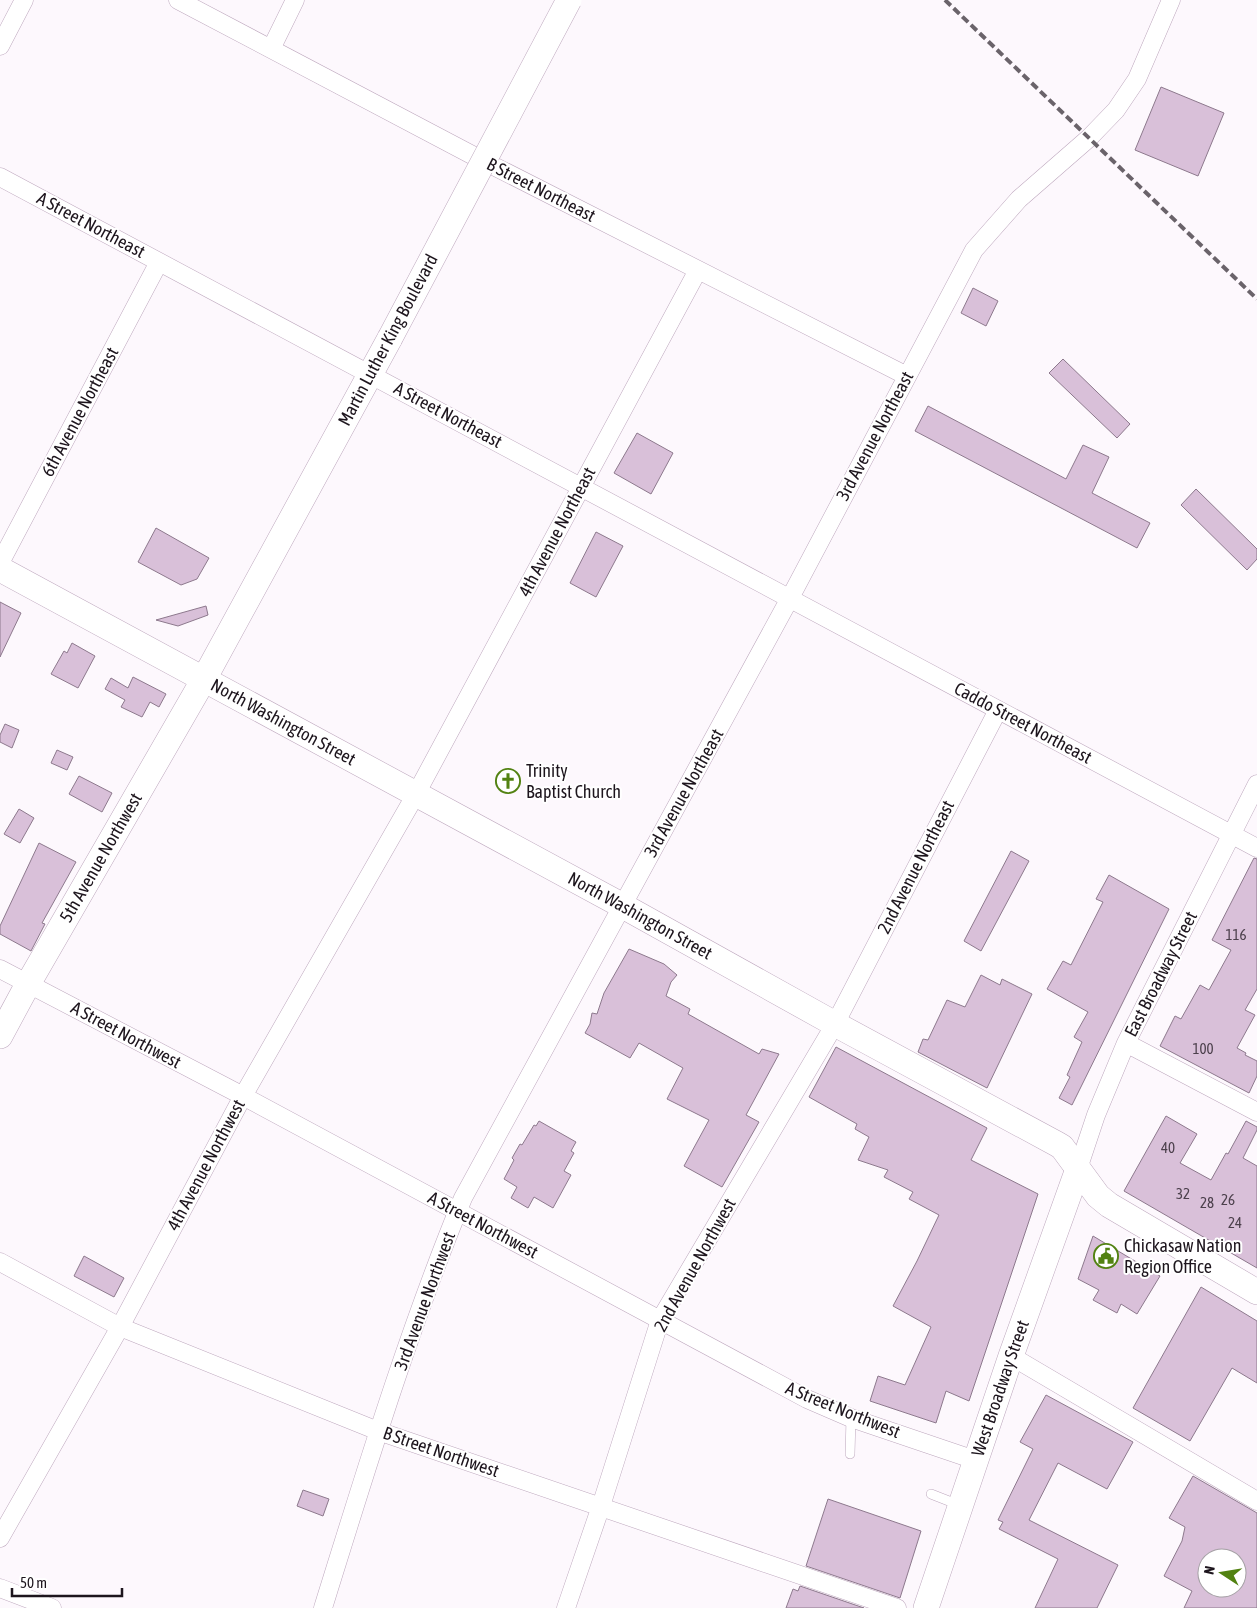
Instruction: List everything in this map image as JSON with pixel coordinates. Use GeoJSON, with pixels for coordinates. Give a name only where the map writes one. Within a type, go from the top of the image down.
{"type":"FeatureCollection","features":[{"type":"Feature","properties":{"kind":"main road","name":"Martin Luther King Boulevard"},"geometry":{"type":"LineString","coordinates":[[204,679],[371,374],[569,0]]}},
{"type":"Feature","properties":{"kind":"main road","name":"North Washington Street"},"geometry":{"type":"LineString","coordinates":[[0,569],[623,906],[835,1024],[1057,1144],[1062,1147],[1098,1196],[1109,1205],[1257,1292]]}},
{"type":"Feature","properties":{"kind":"main road","name":"5th Avenue Northwest"},"geometry":{"type":"LineString","coordinates":[[0,1036],[204,679]]}},
{"type":"Feature","properties":{"kind":"main road","name":"West Broadway Street"},"geometry":{"type":"LineString","coordinates":[[926,1608],[1011,1356],[1078,1169]]}},
{"type":"Feature","properties":{"kind":"street"},"geometry":{"type":"LineString","coordinates":[[0,46],[24,0]]}},
{"type":"Feature","properties":{"kind":"street","name":"B Street Northeast"},"geometry":{"type":"LineString","coordinates":[[178,0],[483,160],[907,376]]}},
{"type":"Feature","properties":{"kind":"street"},"geometry":{"type":"LineString","coordinates":[[271,49],[295,0]]}},
{"type":"Feature","properties":{"kind":"street","name":"3rd Avenue Northeast"},"geometry":{"type":"LineString","coordinates":[[623,906],[790,598],[965,265],[979,243],[1019,200],[1095,133],[1116,110],[1137,79],[1171,0]]}},
{"type":"Feature","properties":{"kind":"street","name":"A Street Northeast"},"geometry":{"type":"LineString","coordinates":[[0,177],[790,598]]}},
{"type":"Feature","properties":{"kind":"street","name":"6th Avenue Northeast"},"geometry":{"type":"LineString","coordinates":[[0,563],[159,262]]}},
{"type":"Feature","properties":{"kind":"street","name":"4th Avenue Northeast"},"geometry":{"type":"LineString","coordinates":[[416,794],[698,270]]}},
{"type":"Feature","properties":{"kind":"street","name":"Caddo Street Northeast"},"geometry":{"type":"LineString","coordinates":[[790,598],[1257,848]]}},
{"type":"Feature","properties":{"kind":"street","name":"2nd Avenue Northeast"},"geometry":{"type":"LineString","coordinates":[[835,1024],[998,710]]}},
{"type":"Feature","properties":{"kind":"street","name":"East Broadway Street"},"geometry":{"type":"LineString","coordinates":[[1078,1169],[1096,1115],[1126,1043],[1257,784]]}},
{"type":"Feature","properties":{"kind":"street","name":"4th Avenue Northwest"},"geometry":{"type":"LineString","coordinates":[[0,1538],[120,1327],[243,1096],[416,794]]}},
{"type":"Feature","properties":{"kind":"street","name":"3rd Avenue Northwest"},"geometry":{"type":"LineString","coordinates":[[323,1608],[378,1431],[446,1238],[463,1198],[623,906]]}},
{"type":"Feature","properties":{"kind":"street","name":"A Street Northwest"},"geometry":{"type":"LineString","coordinates":[[0,969],[243,1096],[807,1399],[851,1418],[975,1460]]}},
{"type":"Feature","properties":{"kind":"street","name":"2nd Avenue Northwest"},"geometry":{"type":"LineString","coordinates":[[566,1608],[601,1506],[660,1320],[835,1024]]}},
{"type":"Feature","properties":{"kind":"street"},"geometry":{"type":"LineString","coordinates":[[1126,1043],[1257,1112]]}},
{"type":"Feature","properties":{"kind":"street","name":"B Street Northwest"},"geometry":{"type":"LineString","coordinates":[[0,1262],[120,1327],[378,1431],[897,1608]]}},
{"type":"Feature","properties":{"kind":"street"},"geometry":{"type":"LineString","coordinates":[[1011,1356],[1257,1502]]}},
{"type":"Feature","properties":{"kind":"street"},"geometry":{"type":"LineString","coordinates":[[0,1588],[52,1608]]}},
{"type":"Feature","properties":{"kind":"lane"},"geometry":{"type":"LineString","coordinates":[[850,1454],[851,1418]]}},
{"type":"Feature","properties":{"kind":"lane"},"geometry":{"type":"LineString","coordinates":[[931,1494],[960,1506]]}},
{"type":"Feature","properties":{"kind":"building"},"geometry":{"type":"Polygon","coordinates":[[[1161,87],[1224,113],[1198,176],[1135,150],[1161,87]]]}},
{"type":"Feature","properties":{"kind":"building"},"geometry":{"type":"Polygon","coordinates":[[[973,288],[998,301],[986,326],[961,313],[973,288]]]}},
{"type":"Feature","properties":{"kind":"building"},"geometry":{"type":"Polygon","coordinates":[[[1063,359],[1130,424],[1117,438],[1049,373],[1063,359]]]}},
{"type":"Feature","properties":{"kind":"building"},"geometry":{"type":"Polygon","coordinates":[[[928,406],[1066,479],[1083,445],[1109,457],[1092,493],[1150,523],[1137,548],[915,431],[928,406]]]}},
{"type":"Feature","properties":{"kind":"building"},"geometry":{"type":"Polygon","coordinates":[[[637,433],[673,453],[651,494],[614,473],[637,433]]]}},
{"type":"Feature","properties":{"kind":"building"},"geometry":{"type":"Polygon","coordinates":[[[1196,489],[1257,549],[1257,559],[1247,570],[1181,505],[1196,489]]]}},
{"type":"Feature","properties":{"kind":"building"},"geometry":{"type":"Polygon","coordinates":[[[156,528],[209,558],[197,579],[181,585],[138,562],[156,528]]]}},
{"type":"Feature","properties":{"kind":"building"},"geometry":{"type":"Polygon","coordinates":[[[596,532],[623,546],[596,597],[570,583],[596,532]]]}},
{"type":"Feature","properties":{"kind":"building"},"geometry":{"type":"Polygon","coordinates":[[[0,602],[21,613],[0,657],[0,602]]]}},
{"type":"Feature","properties":{"kind":"building"},"geometry":{"type":"Polygon","coordinates":[[[206,606],[208,615],[178,626],[156,620],[206,606]]]}},
{"type":"Feature","properties":{"kind":"building"},"geometry":{"type":"Polygon","coordinates":[[[72,643],[95,656],[78,688],[51,674],[64,651],[67,653],[72,643]]]}},
{"type":"Feature","properties":{"kind":"building"},"geometry":{"type":"Polygon","coordinates":[[[133,677],[166,694],[159,707],[150,702],[142,717],[121,707],[125,700],[105,689],[111,678],[128,688],[133,677]]]}},
{"type":"Feature","properties":{"kind":"building"},"geometry":{"type":"Polygon","coordinates":[[[5,724],[19,730],[12,748],[0,742],[0,735],[5,724]]]}},
{"type":"Feature","properties":{"kind":"building"},"geometry":{"type":"Polygon","coordinates":[[[57,750],[73,757],[67,770],[51,763],[57,750]]]}},
{"type":"Feature","properties":{"kind":"building"},"geometry":{"type":"Polygon","coordinates":[[[79,776],[112,793],[102,812],[69,794],[79,776]]]}},
{"type":"Feature","properties":{"kind":"building"},"geometry":{"type":"Polygon","coordinates":[[[19,809],[34,818],[20,843],[4,834],[19,809]]]}},
{"type":"Feature","properties":{"kind":"building"},"geometry":{"type":"Polygon","coordinates":[[[39,843],[76,862],[42,923],[45,924],[31,951],[0,934],[0,926],[39,843]]]}},
{"type":"Feature","properties":{"kind":"building"},"geometry":{"type":"Polygon","coordinates":[[[1011,851],[1029,861],[981,951],[964,941],[1011,851]]]}},
{"type":"Feature","properties":{"kind":"building"},"geometry":{"type":"Polygon","coordinates":[[[1254,858],[1257,859],[1257,989],[1245,1010],[1255,1015],[1237,1048],[1246,1053],[1245,1055],[1257,1061],[1257,1076],[1249,1093],[1160,1046],[1175,1016],[1181,1019],[1200,985],[1209,990],[1231,950],[1212,940],[1254,858]]]}},
{"type":"Feature","properties":{"kind":"building"},"geometry":{"type":"Polygon","coordinates":[[[1109,875],[1169,909],[1072,1105],[1059,1098],[1070,1077],[1067,1075],[1082,1042],[1074,1037],[1088,1012],[1047,989],[1063,961],[1071,965],[1103,902],[1096,899],[1109,875]]]}},
{"type":"Feature","properties":{"kind":"building"},"geometry":{"type":"Polygon","coordinates":[[[629,949],[664,964],[677,975],[671,982],[666,996],[690,1009],[688,1014],[759,1054],[762,1049],[779,1054],[746,1115],[759,1122],[722,1187],[684,1166],[709,1120],[667,1099],[683,1068],[639,1043],[630,1058],[585,1033],[590,1024],[592,1013],[597,1014],[604,993],[629,949]]]}},
{"type":"Feature","properties":{"kind":"building"},"geometry":{"type":"Polygon","coordinates":[[[981,975],[1000,985],[1002,979],[1032,994],[987,1088],[918,1052],[923,1039],[928,1040],[947,1000],[965,1007],[981,975]]]}},
{"type":"Feature","properties":{"kind":"building"},"geometry":{"type":"Polygon","coordinates":[[[836,1047],[987,1128],[971,1160],[1038,1194],[969,1401],[946,1391],[936,1423],[870,1401],[878,1376],[905,1385],[931,1327],[893,1306],[939,1215],[909,1199],[913,1192],[884,1177],[888,1170],[858,1160],[869,1137],[855,1129],[857,1124],[809,1097],[836,1047]]]}},
{"type":"Feature","properties":{"kind":"building"},"geometry":{"type":"Polygon","coordinates":[[[1166,1116],[1197,1134],[1180,1163],[1211,1180],[1246,1121],[1257,1127],[1243,1158],[1257,1166],[1257,1268],[1124,1191],[1166,1116]]]}},
{"type":"Feature","properties":{"kind":"building"},"geometry":{"type":"Polygon","coordinates":[[[539,1121],[576,1142],[571,1151],[574,1153],[564,1171],[571,1175],[553,1208],[534,1197],[528,1208],[511,1198],[517,1187],[504,1179],[520,1144],[522,1145],[534,1125],[536,1126],[539,1121]]]}},
{"type":"Feature","properties":{"kind":"building","name":"Chickasaw Nation Region Office"},"geometry":{"type":"Polygon","coordinates":[[[1093,1236],[1160,1276],[1137,1314],[1121,1304],[1117,1313],[1093,1300],[1099,1290],[1078,1279],[1093,1236]]]}},
{"type":"Feature","properties":{"kind":"building"},"geometry":{"type":"Polygon","coordinates":[[[84,1256],[124,1278],[114,1297],[74,1276],[84,1256]]]}},
{"type":"Feature","properties":{"kind":"building"},"geometry":{"type":"Polygon","coordinates":[[[1201,1287],[1257,1321],[1257,1383],[1232,1368],[1190,1441],[1133,1408],[1201,1287]]]}},
{"type":"Feature","properties":{"kind":"building"},"geometry":{"type":"Polygon","coordinates":[[[1046,1395],[1133,1442],[1107,1489],[1058,1463],[1029,1520],[1118,1565],[1097,1608],[1035,1608],[1058,1559],[999,1529],[1003,1522],[998,1520],[1033,1449],[1020,1442],[1046,1395]]]}},
{"type":"Feature","properties":{"kind":"building"},"geometry":{"type":"Polygon","coordinates":[[[1193,1476],[1257,1513],[1257,1608],[1184,1608],[1192,1591],[1164,1576],[1182,1541],[1185,1527],[1169,1518],[1193,1476]]]}},
{"type":"Feature","properties":{"kind":"building"},"geometry":{"type":"Polygon","coordinates":[[[303,1490],[329,1499],[323,1516],[297,1506],[303,1490]]]}},
{"type":"Feature","properties":{"kind":"building"},"geometry":{"type":"Polygon","coordinates":[[[828,1499],[921,1531],[900,1598],[806,1566],[828,1499]]]}},
{"type":"Feature","properties":{"kind":"building"},"geometry":{"type":"Polygon","coordinates":[[[800,1586],[864,1608],[786,1608],[793,1589],[798,1591],[800,1586]]]}},
{"type":"Feature","properties":{"kind":"railway"},"geometry":{"type":"LineString","coordinates":[[945,0],[1257,299]]}},
{"type":"Feature","properties":{"kind":"place","name":"Trinity Baptist Church"},"geometry":{"type":"Point","coordinates":[508,781]}},
{"type":"Feature","properties":{"kind":"place","name":"Chickasaw Nation Region Office"},"geometry":{"type":"Point","coordinates":[1106,1256]}}]}
